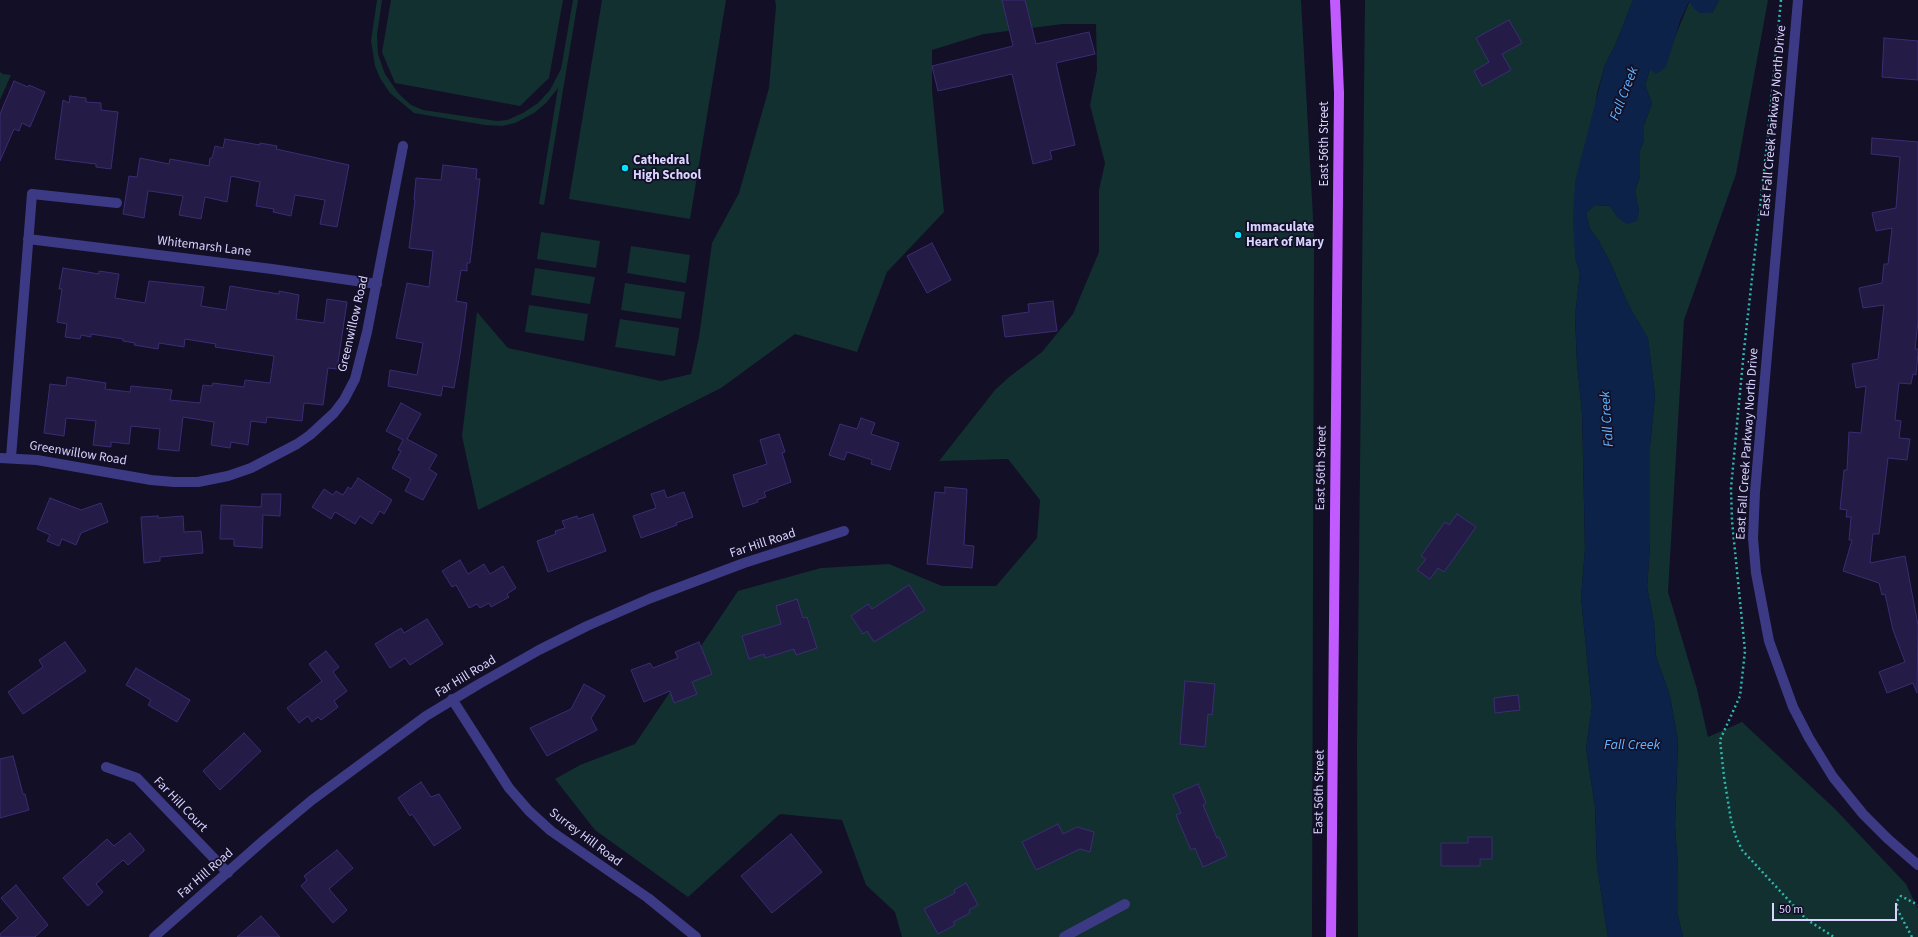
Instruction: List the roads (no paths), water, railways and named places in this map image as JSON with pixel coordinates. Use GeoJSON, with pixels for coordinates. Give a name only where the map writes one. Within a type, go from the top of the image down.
{"type":"FeatureCollection","features":[{"type":"Feature","properties":{"kind":"main road","name":"East 56th Street"},"geometry":{"type":"LineString","coordinates":[[1331,937],[1339,101],[1335,0]]}},
{"type":"Feature","properties":{"kind":"street","name":"East Fall Creek Parkway North Drive"},"geometry":{"type":"LineString","coordinates":[[1798,0],[1755,492],[1753,538],[1756,573],[1769,641],[1793,707],[1809,738],[1833,777],[1863,814],[1888,839],[1918,865]]}},
{"type":"Feature","properties":{"kind":"street","name":"Greenwillow Road"},"geometry":{"type":"LineString","coordinates":[[0,458],[11,457],[37,460],[151,480],[174,482],[213,480],[236,474],[258,464],[297,444],[310,435],[329,419],[344,400],[356,379],[377,284],[403,146]]}},
{"type":"Feature","properties":{"kind":"street"},"geometry":{"type":"LineString","coordinates":[[11,457],[32,194],[117,203]]}},
{"type":"Feature","properties":{"kind":"street","name":"Whitemarsh Lane"},"geometry":{"type":"LineString","coordinates":[[28,239],[272,269],[377,284]]}},
{"type":"Feature","properties":{"kind":"street","name":"Far Hill Road"},"geometry":{"type":"LineString","coordinates":[[154,937],[282,824],[344,775],[452,700],[539,650],[608,616],[744,563],[844,531]]}},
{"type":"Feature","properties":{"kind":"street","name":"Surrey Hill Road"},"geometry":{"type":"LineString","coordinates":[[452,700],[509,788],[551,832],[648,898],[696,937]]}},
{"type":"Feature","properties":{"kind":"street","name":"Far Hill Court"},"geometry":{"type":"LineString","coordinates":[[106,767],[137,778],[228,873]]}},
{"type":"Feature","properties":{"kind":"street"},"geometry":{"type":"LineString","coordinates":[[1064,937],[1125,904]]}},
{"type":"Feature","properties":{"kind":"water","name":"Fall Creek"},"geometry":{"type":"Polygon","coordinates":[[[1633,0],[1719,0],[1712,13],[1700,13],[1694,9],[1689,1],[1680,21],[1666,67],[1656,74],[1650,69],[1645,85],[1652,103],[1644,125],[1644,140],[1640,151],[1640,175],[1635,191],[1639,212],[1637,221],[1627,224],[1618,218],[1610,206],[1595,205],[1586,213],[1590,229],[1597,238],[1610,262],[1628,304],[1648,338],[1655,396],[1650,446],[1650,546],[1647,587],[1654,623],[1656,656],[1670,696],[1678,741],[1675,825],[1678,868],[1678,916],[1683,937],[1608,937],[1597,866],[1595,807],[1586,748],[1592,707],[1581,597],[1585,549],[1582,412],[1577,363],[1575,316],[1580,273],[1575,257],[1573,218],[1575,182],[1605,65],[1617,41],[1633,0]]]}},
{"type":"Feature","properties":{"kind":"place","name":"Cathedral High School"},"geometry":{"type":"Point","coordinates":[625,168]}},
{"type":"Feature","properties":{"kind":"place","name":"Immaculate Heart of Mary"},"geometry":{"type":"Point","coordinates":[1238,235]}}]}
